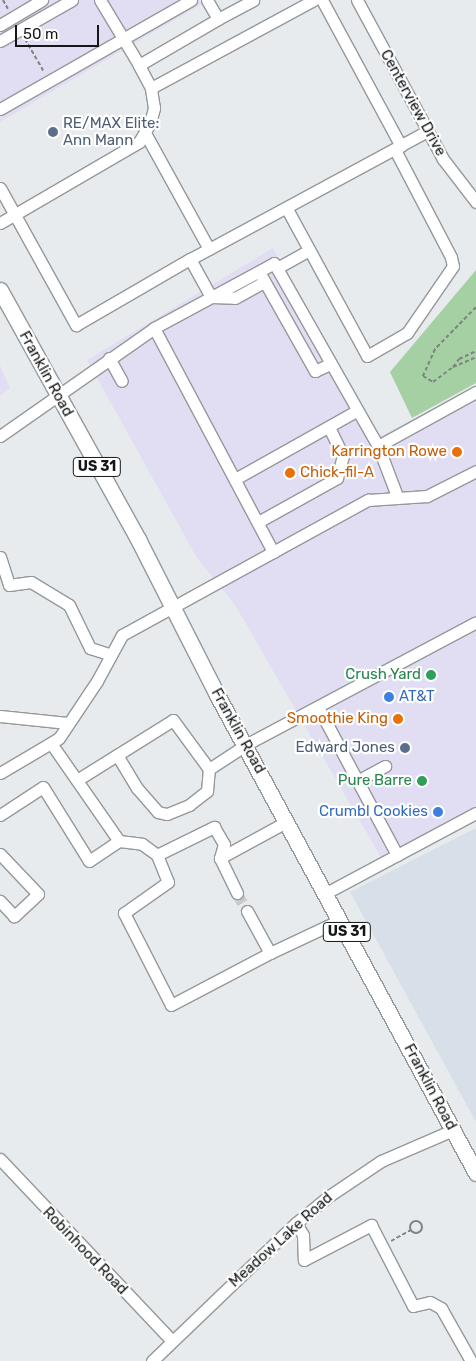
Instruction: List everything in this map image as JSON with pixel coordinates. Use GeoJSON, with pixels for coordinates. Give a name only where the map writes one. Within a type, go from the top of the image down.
{"type":"FeatureCollection","features":[{"type":"Feature","properties":{"kind":"main road","name":"Franklin Road"},"geometry":{"type":"LineString","coordinates":[[0,290],[247,744],[476,1173]]}},
{"type":"Feature","properties":{"kind":"street"},"geometry":{"type":"LineString","coordinates":[[0,25],[42,0]]}},
{"type":"Feature","properties":{"kind":"street"},"geometry":{"type":"LineString","coordinates":[[0,41],[72,0]]}},
{"type":"Feature","properties":{"kind":"street"},"geometry":{"type":"LineString","coordinates":[[0,223],[135,146],[145,133],[154,108],[151,88],[100,0]]}},
{"type":"Feature","properties":{"kind":"street"},"geometry":{"type":"LineString","coordinates":[[0,109],[190,0]]}},
{"type":"Feature","properties":{"kind":"street"},"geometry":{"type":"LineString","coordinates":[[207,0],[218,19]]}},
{"type":"Feature","properties":{"kind":"street"},"geometry":{"type":"LineString","coordinates":[[139,65],[253,0]]}},
{"type":"Feature","properties":{"kind":"street"},"geometry":{"type":"LineString","coordinates":[[151,88],[314,0]]}},
{"type":"Feature","properties":{"kind":"street"},"geometry":{"type":"LineString","coordinates":[[287,209],[366,356],[407,334],[454,266],[398,148],[322,0]]}},
{"type":"Feature","properties":{"kind":"street","name":"Centerview Drive"},"geometry":{"type":"LineString","coordinates":[[357,0],[449,169],[476,202]]}},
{"type":"Feature","properties":{"kind":"street"},"geometry":{"type":"LineString","coordinates":[[0,188],[76,325],[209,249],[287,209],[427,131]]}},
{"type":"Feature","properties":{"kind":"street"},"geometry":{"type":"LineString","coordinates":[[145,133],[209,249]]}},
{"type":"Feature","properties":{"kind":"street"},"geometry":{"type":"LineString","coordinates":[[277,268],[309,250]]}},
{"type":"Feature","properties":{"kind":"street"},"geometry":{"type":"LineString","coordinates":[[190,260],[211,297]]}},
{"type":"Feature","properties":{"kind":"street"},"geometry":{"type":"LineString","coordinates":[[0,436],[154,328],[211,297],[262,277],[274,263],[356,411],[378,446],[397,496]]}},
{"type":"Feature","properties":{"kind":"street"},"geometry":{"type":"LineString","coordinates":[[262,277],[315,372],[330,364]]}},
{"type":"Feature","properties":{"kind":"street"},"geometry":{"type":"LineString","coordinates":[[278,306],[293,297]]}},
{"type":"Feature","properties":{"kind":"street"},"geometry":{"type":"LineString","coordinates":[[154,328],[273,552]]}},
{"type":"Feature","properties":{"kind":"street"},"geometry":{"type":"LineString","coordinates":[[295,336],[310,328]]}},
{"type":"Feature","properties":{"kind":"street"},"geometry":{"type":"LineString","coordinates":[[109,358],[122,381]]}},
{"type":"Feature","properties":{"kind":"street"},"geometry":{"type":"LineString","coordinates":[[378,446],[476,392]]}},
{"type":"Feature","properties":{"kind":"street"},"geometry":{"type":"LineString","coordinates":[[235,479],[356,411]]}},
{"type":"Feature","properties":{"kind":"street"},"geometry":{"type":"LineString","coordinates":[[258,522],[337,478],[342,456],[329,427]]}},
{"type":"Feature","properties":{"kind":"street"},"geometry":{"type":"LineString","coordinates":[[0,773],[51,743],[68,724],[122,635],[171,606],[368,500],[397,496],[427,496],[476,471]]}},
{"type":"Feature","properties":{"kind":"street"},"geometry":{"type":"LineString","coordinates":[[0,557],[10,585],[31,582],[69,605],[90,648],[111,655]]}},
{"type":"Feature","properties":{"kind":"street"},"geometry":{"type":"LineString","coordinates":[[209,769],[247,744],[476,622]]}},
{"type":"Feature","properties":{"kind":"street"},"geometry":{"type":"LineString","coordinates":[[318,707],[397,855]]}},
{"type":"Feature","properties":{"kind":"street"},"geometry":{"type":"LineString","coordinates":[[0,716],[68,724]]}},
{"type":"Feature","properties":{"kind":"street"},"geometry":{"type":"LineString","coordinates":[[77,780],[117,755],[173,720],[209,769],[207,791],[190,805],[167,814],[158,812],[137,788],[117,755]]}},
{"type":"Feature","properties":{"kind":"street"},"geometry":{"type":"LineString","coordinates":[[51,743],[119,841]]}},
{"type":"Feature","properties":{"kind":"street"},"geometry":{"type":"LineString","coordinates":[[357,781],[385,766]]}},
{"type":"Feature","properties":{"kind":"street"},"geometry":{"type":"LineString","coordinates":[[0,815],[43,787],[89,862],[119,841],[142,844],[157,855],[168,882],[124,913],[171,1005],[270,953],[340,920]]}},
{"type":"Feature","properties":{"kind":"street"},"geometry":{"type":"LineString","coordinates":[[326,893],[476,813]]}},
{"type":"Feature","properties":{"kind":"street"},"geometry":{"type":"LineString","coordinates":[[220,858],[288,821]]}},
{"type":"Feature","properties":{"kind":"street"},"geometry":{"type":"LineString","coordinates":[[157,855],[214,827],[224,844],[220,858],[237,893]]}},
{"type":"Feature","properties":{"kind":"street"},"geometry":{"type":"LineString","coordinates":[[0,854],[38,894],[14,916],[0,902]]}},
{"type":"Feature","properties":{"kind":"street"},"geometry":{"type":"LineString","coordinates":[[247,911],[270,953]]}},
{"type":"Feature","properties":{"kind":"street","name":"Meadow Lake Road"},"geometry":{"type":"LineString","coordinates":[[152,1361],[296,1223],[381,1161],[453,1130]]}},
{"type":"Feature","properties":{"kind":"street","name":"Robinhood Road"},"geometry":{"type":"LineString","coordinates":[[0,1159],[172,1341]]}},
{"type":"Feature","properties":{"kind":"street"},"geometry":{"type":"LineString","coordinates":[[296,1223],[303,1236],[304,1260],[371,1226],[414,1306],[430,1302],[440,1308],[471,1361]]}},
{"type":"Feature","properties":{"kind":"path"},"geometry":{"type":"LineString","coordinates":[[3,0],[12,17]]}},
{"type":"Feature","properties":{"kind":"path"},"geometry":{"type":"LineString","coordinates":[[20,30],[49,81]]}},
{"type":"Feature","properties":{"kind":"path"},"geometry":{"type":"LineString","coordinates":[[476,307],[435,349],[422,376],[433,382],[459,359],[476,351]]}},
{"type":"Feature","properties":{"kind":"path"},"geometry":{"type":"LineString","coordinates":[[453,366],[476,357]]}},
{"type":"Feature","properties":{"kind":"path"},"geometry":{"type":"LineString","coordinates":[[381,1246],[411,1230],[413,1222],[422,1226],[419,1233],[411,1230]]}},
{"type":"Feature","properties":{"kind":"shaded area"},"geometry":{"type":"Polygon","coordinates":[[[0,0],[199,0],[202,4],[0,122],[0,0]]]}},
{"type":"Feature","properties":{"kind":"shaded area"},"geometry":{"type":"Polygon","coordinates":[[[273,248],[377,438],[476,386],[476,819],[387,868],[235,605],[197,558],[87,360],[273,248]]]}},
{"type":"Feature","properties":{"kind":"shaded area"},"geometry":{"type":"Polygon","coordinates":[[[0,365],[10,388],[0,396],[0,365]]]}},
{"type":"Feature","properties":{"kind":"shaded area"},"geometry":{"type":"Polygon","coordinates":[[[476,828],[476,1122],[350,892],[476,828]]]}},
{"type":"Feature","properties":{"kind":"green space"},"geometry":{"type":"Polygon","coordinates":[[[476,270],[476,383],[412,418],[390,372],[476,270]]]}},
{"type":"Feature","properties":{"kind":"tunnel"},"geometry":{"type":"LineString","coordinates":[[237,893],[247,911]]}},
{"type":"Feature","properties":{"kind":"place","name":"RE/MAX Elite: Ann Mann"},"geometry":{"type":"Point","coordinates":[53,132]}},
{"type":"Feature","properties":{"kind":"place","name":"Karrington Rowe"},"geometry":{"type":"Point","coordinates":[457,452]}},
{"type":"Feature","properties":{"kind":"place","name":"Chick-fil-A"},"geometry":{"type":"Point","coordinates":[290,473]}},
{"type":"Feature","properties":{"kind":"place","name":"Crush Yard"},"geometry":{"type":"Point","coordinates":[431,675]}},
{"type":"Feature","properties":{"kind":"place","name":"AT&T"},"geometry":{"type":"Point","coordinates":[389,697]}},
{"type":"Feature","properties":{"kind":"place","name":"Smoothie King"},"geometry":{"type":"Point","coordinates":[398,719]}},
{"type":"Feature","properties":{"kind":"place","name":"Edward Jones"},"geometry":{"type":"Point","coordinates":[405,748]}},
{"type":"Feature","properties":{"kind":"place","name":"Pure Barre"},"geometry":{"type":"Point","coordinates":[422,781]}},
{"type":"Feature","properties":{"kind":"place","name":"Crumbl Cookies"},"geometry":{"type":"Point","coordinates":[438,812]}}]}
